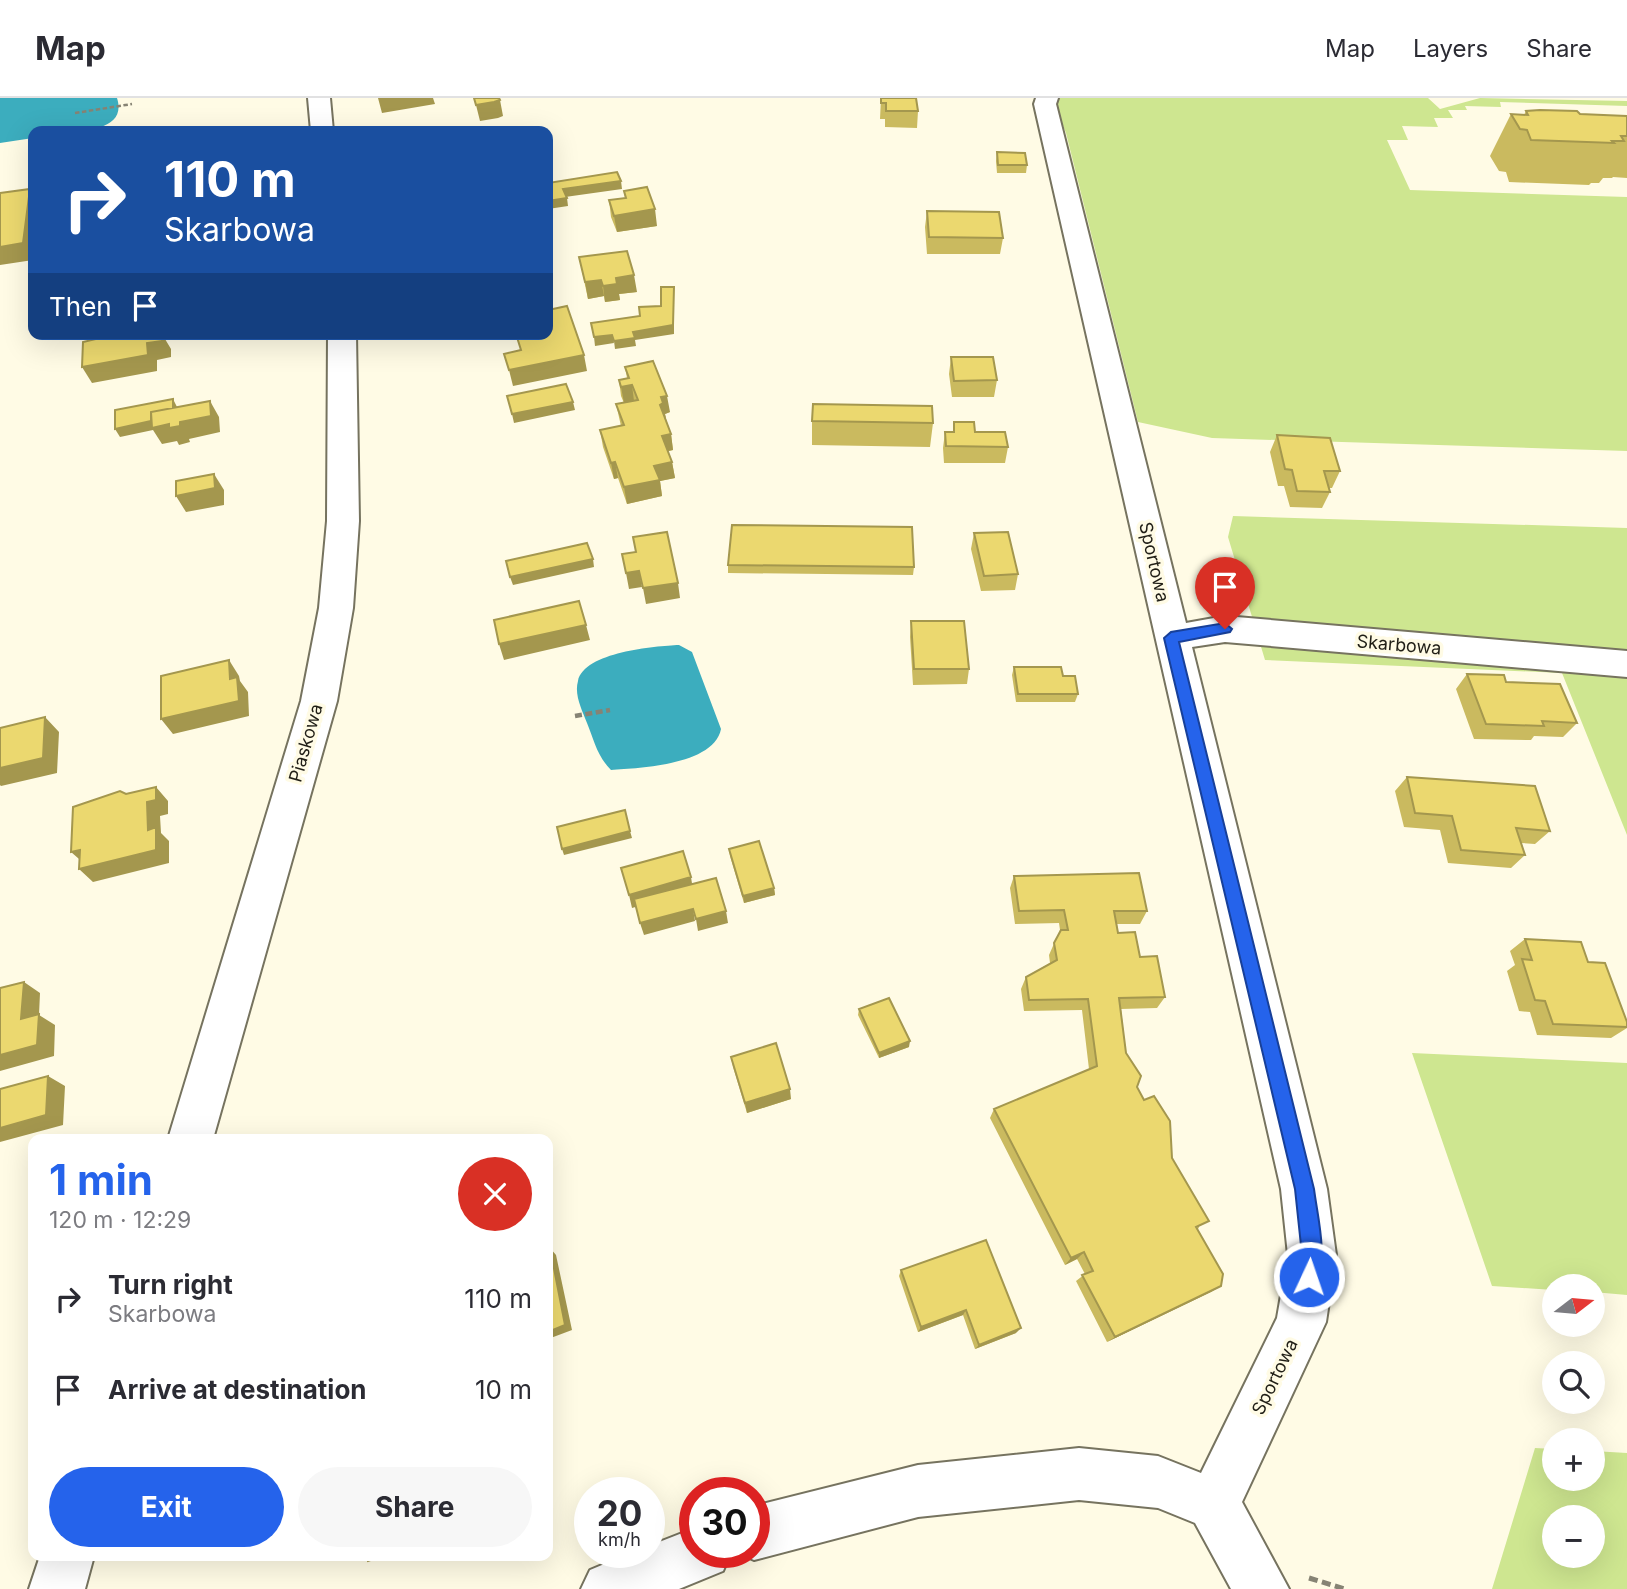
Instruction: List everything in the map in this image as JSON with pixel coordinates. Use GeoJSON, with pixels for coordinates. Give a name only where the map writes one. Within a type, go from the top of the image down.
{"type":"FeatureCollection","features":[{"type":"Feature","properties":{"kind":"street"},"geometry":{"type":"LineString","coordinates":[[318,98],[321,126]]}},
{"type":"Feature","properties":{"kind":"street","name":"Sportowa"},"geometry":{"type":"LineString","coordinates":[[1047,98],[1045,104],[1304,1189],[1312,1255],[1301,1322],[1214,1504]]}},
{"type":"Feature","properties":{"kind":"street","name":"Piaskowa"},"geometry":{"type":"LineString","coordinates":[[191,1134],[319,701],[336,608],[343,521],[342,340]]}},
{"type":"Feature","properties":{"kind":"street","name":"Skarbowa"},"geometry":{"type":"LineString","coordinates":[[1171,638],[1225,629],[1627,664]]}},
{"type":"Feature","properties":{"kind":"street"},"geometry":{"type":"LineString","coordinates":[[770,1529],[918,1491],[1079,1474],[1158,1482],[1214,1504],[1261,1589]]}},
{"type":"Feature","properties":{"kind":"street"},"geometry":{"type":"LineString","coordinates":[[57,1589],[65,1561]]}},
{"type":"Feature","properties":{"kind":"street"},"geometry":{"type":"LineString","coordinates":[[609,1589],[679,1562]]}},
{"type":"Feature","properties":{"kind":"path"},"geometry":{"type":"LineString","coordinates":[[75,113],[132,104]]}},
{"type":"Feature","properties":{"kind":"path"},"geometry":{"type":"LineString","coordinates":[[575,716],[610,710]]}},
{"type":"Feature","properties":{"kind":"green space"},"geometry":{"type":"Polygon","coordinates":[[[1052,98],[1428,98],[1440,109],[1480,98],[1627,101],[1627,106],[1500,102],[1501,107],[1465,106],[1467,110],[1448,110],[1453,118],[1434,118],[1438,127],[1402,126],[1408,140],[1387,140],[1410,190],[1627,197],[1627,451],[1212,438],[1138,422],[1066,133],[1052,98]]]}},
{"type":"Feature","properties":{"kind":"green space"},"geometry":{"type":"Polygon","coordinates":[[[1233,516],[1627,528],[1627,835],[1562,673],[1265,660],[1228,537],[1233,516]]]}},
{"type":"Feature","properties":{"kind":"green space"},"geometry":{"type":"Polygon","coordinates":[[[1412,1053],[1627,1063],[1627,1295],[1605,1293],[1605,1274],[1542,1274],[1542,1289],[1492,1286],[1412,1053]]]}},
{"type":"Feature","properties":{"kind":"green space"},"geometry":{"type":"Polygon","coordinates":[[[1535,1448],[1542,1448],[1542,1491],[1605,1491],[1605,1452],[1627,1453],[1627,1589],[1492,1589],[1535,1448]]]}},
{"type":"Feature","properties":{"kind":"water"},"geometry":{"type":"Polygon","coordinates":[[[0,98],[117,98],[118,111],[113,120],[103,126],[28,126],[28,139],[0,143],[0,98]]]}},
{"type":"Feature","properties":{"kind":"water"},"geometry":{"type":"Polygon","coordinates":[[[679,645],[692,652],[721,729],[715,741],[705,750],[674,762],[611,770],[599,753],[579,702],[577,686],[583,671],[593,663],[622,652],[679,645]]]}},
{"type":"Feature","properties":{"kind":"building"},"geometry":{"type":"Polygon","coordinates":[[[474,98],[499,98],[500,100],[476,105],[474,98]]]}},
{"type":"Feature","properties":{"kind":"building"},"geometry":{"type":"Polygon","coordinates":[[[881,98],[916,98],[918,111],[886,111],[886,103],[881,103],[881,98]]]}},
{"type":"Feature","properties":{"kind":"building"},"geometry":{"type":"Polygon","coordinates":[[[1526,111],[1627,116],[1627,136],[1621,136],[1624,141],[1612,141],[1614,143],[1531,140],[1527,130],[1520,129],[1511,114],[1528,115],[1526,111]]]}},
{"type":"Feature","properties":{"kind":"building"},"geometry":{"type":"Polygon","coordinates":[[[997,152],[1025,153],[1027,165],[998,165],[997,152]]]}},
{"type":"Feature","properties":{"kind":"building"},"geometry":{"type":"Polygon","coordinates":[[[617,172],[621,181],[563,189],[567,198],[553,200],[553,182],[617,172]]]}},
{"type":"Feature","properties":{"kind":"building"},"geometry":{"type":"Polygon","coordinates":[[[647,187],[655,209],[614,216],[609,200],[626,198],[624,191],[647,187]]]}},
{"type":"Feature","properties":{"kind":"building"},"geometry":{"type":"Polygon","coordinates":[[[28,189],[23,243],[0,247],[0,193],[28,189]]]}},
{"type":"Feature","properties":{"kind":"building"},"geometry":{"type":"Polygon","coordinates":[[[927,211],[999,212],[1003,238],[929,237],[927,211]]]}},
{"type":"Feature","properties":{"kind":"building"},"geometry":{"type":"Polygon","coordinates":[[[627,251],[634,275],[616,278],[617,284],[603,286],[601,280],[585,282],[579,257],[627,251]]]}},
{"type":"Feature","properties":{"kind":"building"},"geometry":{"type":"Polygon","coordinates":[[[661,287],[674,287],[673,325],[633,332],[635,338],[614,341],[612,335],[594,337],[591,323],[640,316],[639,307],[661,306],[661,287]]]}},
{"type":"Feature","properties":{"kind":"building"},"geometry":{"type":"Polygon","coordinates":[[[567,306],[584,355],[509,370],[504,354],[521,350],[518,340],[553,340],[553,309],[567,306]]]}},
{"type":"Feature","properties":{"kind":"building"},"geometry":{"type":"Polygon","coordinates":[[[162,341],[147,343],[148,355],[82,367],[83,342],[162,341]]]}},
{"type":"Feature","properties":{"kind":"building"},"geometry":{"type":"Polygon","coordinates":[[[951,357],[993,357],[997,380],[954,381],[951,357]]]}},
{"type":"Feature","properties":{"kind":"building"},"geometry":{"type":"Polygon","coordinates":[[[653,361],[667,396],[661,397],[663,403],[660,405],[671,434],[662,436],[672,462],[654,466],[660,480],[624,487],[615,462],[611,463],[600,430],[624,425],[616,404],[638,400],[632,385],[621,387],[619,380],[629,378],[625,367],[653,361]]]}},
{"type":"Feature","properties":{"kind":"building"},"geometry":{"type":"Polygon","coordinates":[[[566,384],[573,402],[512,414],[507,396],[566,384]]]}},
{"type":"Feature","properties":{"kind":"building"},"geometry":{"type":"Polygon","coordinates":[[[173,399],[173,408],[151,412],[151,421],[115,429],[115,410],[173,399]]]}},
{"type":"Feature","properties":{"kind":"building"},"geometry":{"type":"Polygon","coordinates":[[[210,401],[211,416],[180,422],[180,426],[169,428],[169,424],[152,428],[151,412],[210,401]]]}},
{"type":"Feature","properties":{"kind":"building"},"geometry":{"type":"Polygon","coordinates":[[[813,404],[932,406],[933,423],[812,421],[813,404]]]}},
{"type":"Feature","properties":{"kind":"building"},"geometry":{"type":"Polygon","coordinates":[[[954,422],[974,422],[975,432],[1005,432],[1008,447],[946,446],[945,432],[954,432],[954,422]]]}},
{"type":"Feature","properties":{"kind":"building"},"geometry":{"type":"Polygon","coordinates":[[[1277,435],[1330,438],[1340,471],[1324,471],[1330,492],[1297,491],[1292,470],[1285,469],[1277,435]]]}},
{"type":"Feature","properties":{"kind":"building"},"geometry":{"type":"Polygon","coordinates":[[[214,474],[215,488],[176,496],[176,481],[214,474]]]}},
{"type":"Feature","properties":{"kind":"building"},"geometry":{"type":"Polygon","coordinates":[[[732,525],[912,527],[914,567],[728,565],[732,525]]]}},
{"type":"Feature","properties":{"kind":"building"},"geometry":{"type":"Polygon","coordinates":[[[667,532],[678,583],[643,588],[639,571],[626,573],[622,554],[636,552],[633,537],[667,532]]]}},
{"type":"Feature","properties":{"kind":"building"},"geometry":{"type":"Polygon","coordinates":[[[1008,532],[1018,574],[984,576],[974,533],[1008,532]]]}},
{"type":"Feature","properties":{"kind":"building"},"geometry":{"type":"Polygon","coordinates":[[[587,543],[593,559],[510,577],[506,561],[587,543]]]}},
{"type":"Feature","properties":{"kind":"building"},"geometry":{"type":"Polygon","coordinates":[[[579,601],[586,625],[499,644],[494,620],[579,601]]]}},
{"type":"Feature","properties":{"kind":"building"},"geometry":{"type":"Polygon","coordinates":[[[911,621],[964,621],[969,669],[914,669],[911,621]]]}},
{"type":"Feature","properties":{"kind":"building"},"geometry":{"type":"Polygon","coordinates":[[[229,660],[230,679],[237,677],[239,701],[161,719],[161,676],[229,660]]]}},
{"type":"Feature","properties":{"kind":"building"},"geometry":{"type":"Polygon","coordinates":[[[1014,667],[1061,667],[1063,676],[1075,676],[1078,694],[1018,694],[1014,667]]]}},
{"type":"Feature","properties":{"kind":"building"},"geometry":{"type":"Polygon","coordinates":[[[1467,674],[1504,675],[1506,682],[1560,684],[1577,723],[1542,721],[1544,726],[1486,724],[1467,674]]]}},
{"type":"Feature","properties":{"kind":"building"},"geometry":{"type":"Polygon","coordinates":[[[45,717],[43,758],[0,768],[0,728],[45,717]]]}},
{"type":"Feature","properties":{"kind":"building"},"geometry":{"type":"Polygon","coordinates":[[[1407,777],[1535,786],[1550,831],[1516,828],[1525,855],[1461,850],[1452,816],[1415,813],[1407,777]]]}},
{"type":"Feature","properties":{"kind":"building"},"geometry":{"type":"Polygon","coordinates":[[[156,787],[156,800],[147,802],[148,830],[156,827],[156,850],[79,869],[80,850],[71,852],[73,807],[120,791],[126,794],[156,787]]]}},
{"type":"Feature","properties":{"kind":"building"},"geometry":{"type":"Polygon","coordinates":[[[625,810],[630,831],[562,849],[557,827],[625,810]]]}},
{"type":"Feature","properties":{"kind":"building"},"geometry":{"type":"Polygon","coordinates":[[[759,841],[774,888],[743,896],[729,849],[759,841]]]}},
{"type":"Feature","properties":{"kind":"building"},"geometry":{"type":"Polygon","coordinates":[[[683,851],[691,877],[629,895],[621,868],[683,851]]]}},
{"type":"Feature","properties":{"kind":"building"},"geometry":{"type":"Polygon","coordinates":[[[1139,873],[1147,911],[1114,911],[1118,933],[1135,932],[1140,957],[1157,956],[1165,997],[1119,998],[1126,1053],[1141,1076],[1137,1087],[1144,1100],[1154,1096],[1170,1121],[1172,1158],[1209,1221],[1196,1227],[1223,1274],[1221,1286],[1115,1337],[1082,1275],[1093,1271],[1084,1252],[1071,1258],[994,1109],[1097,1066],[1088,999],[1029,1000],[1026,977],[1057,960],[1054,943],[1061,930],[1068,930],[1064,910],[1019,911],[1014,876],[1139,873]]]}},
{"type":"Feature","properties":{"kind":"building"},"geometry":{"type":"Polygon","coordinates":[[[716,878],[726,911],[696,919],[693,909],[640,923],[634,899],[716,878]]]}},
{"type":"Feature","properties":{"kind":"building"},"geometry":{"type":"Polygon","coordinates":[[[1525,939],[1581,942],[1588,962],[1605,963],[1627,1027],[1553,1024],[1545,1001],[1535,1000],[1522,959],[1532,960],[1525,939]]]}},
{"type":"Feature","properties":{"kind":"building"},"geometry":{"type":"Polygon","coordinates":[[[24,982],[21,1019],[39,1014],[37,1045],[0,1055],[0,988],[24,982]]]}},
{"type":"Feature","properties":{"kind":"building"},"geometry":{"type":"Polygon","coordinates":[[[889,998],[910,1041],[879,1053],[859,1009],[889,998]]]}},
{"type":"Feature","properties":{"kind":"building"},"geometry":{"type":"Polygon","coordinates":[[[776,1043],[790,1089],[745,1103],[731,1057],[776,1043]]]}},
{"type":"Feature","properties":{"kind":"building"},"geometry":{"type":"Polygon","coordinates":[[[48,1076],[46,1115],[0,1128],[0,1089],[48,1076]]]}},
{"type":"Feature","properties":{"kind":"building"},"geometry":{"type":"Polygon","coordinates":[[[986,1240],[1021,1328],[979,1345],[966,1310],[921,1327],[901,1270],[986,1240]]]}},
{"type":"Feature","properties":{"kind":"building"},"geometry":{"type":"Polygon","coordinates":[[[553,1263],[565,1325],[553,1330],[553,1263]]]}},
{"type":"Feature","properties":{"kind":"route"},"geometry":{"type":"LineString","coordinates":[[1225,629],[1171,638],[1304,1189],[1312,1255],[1309,1277]]}}]}
